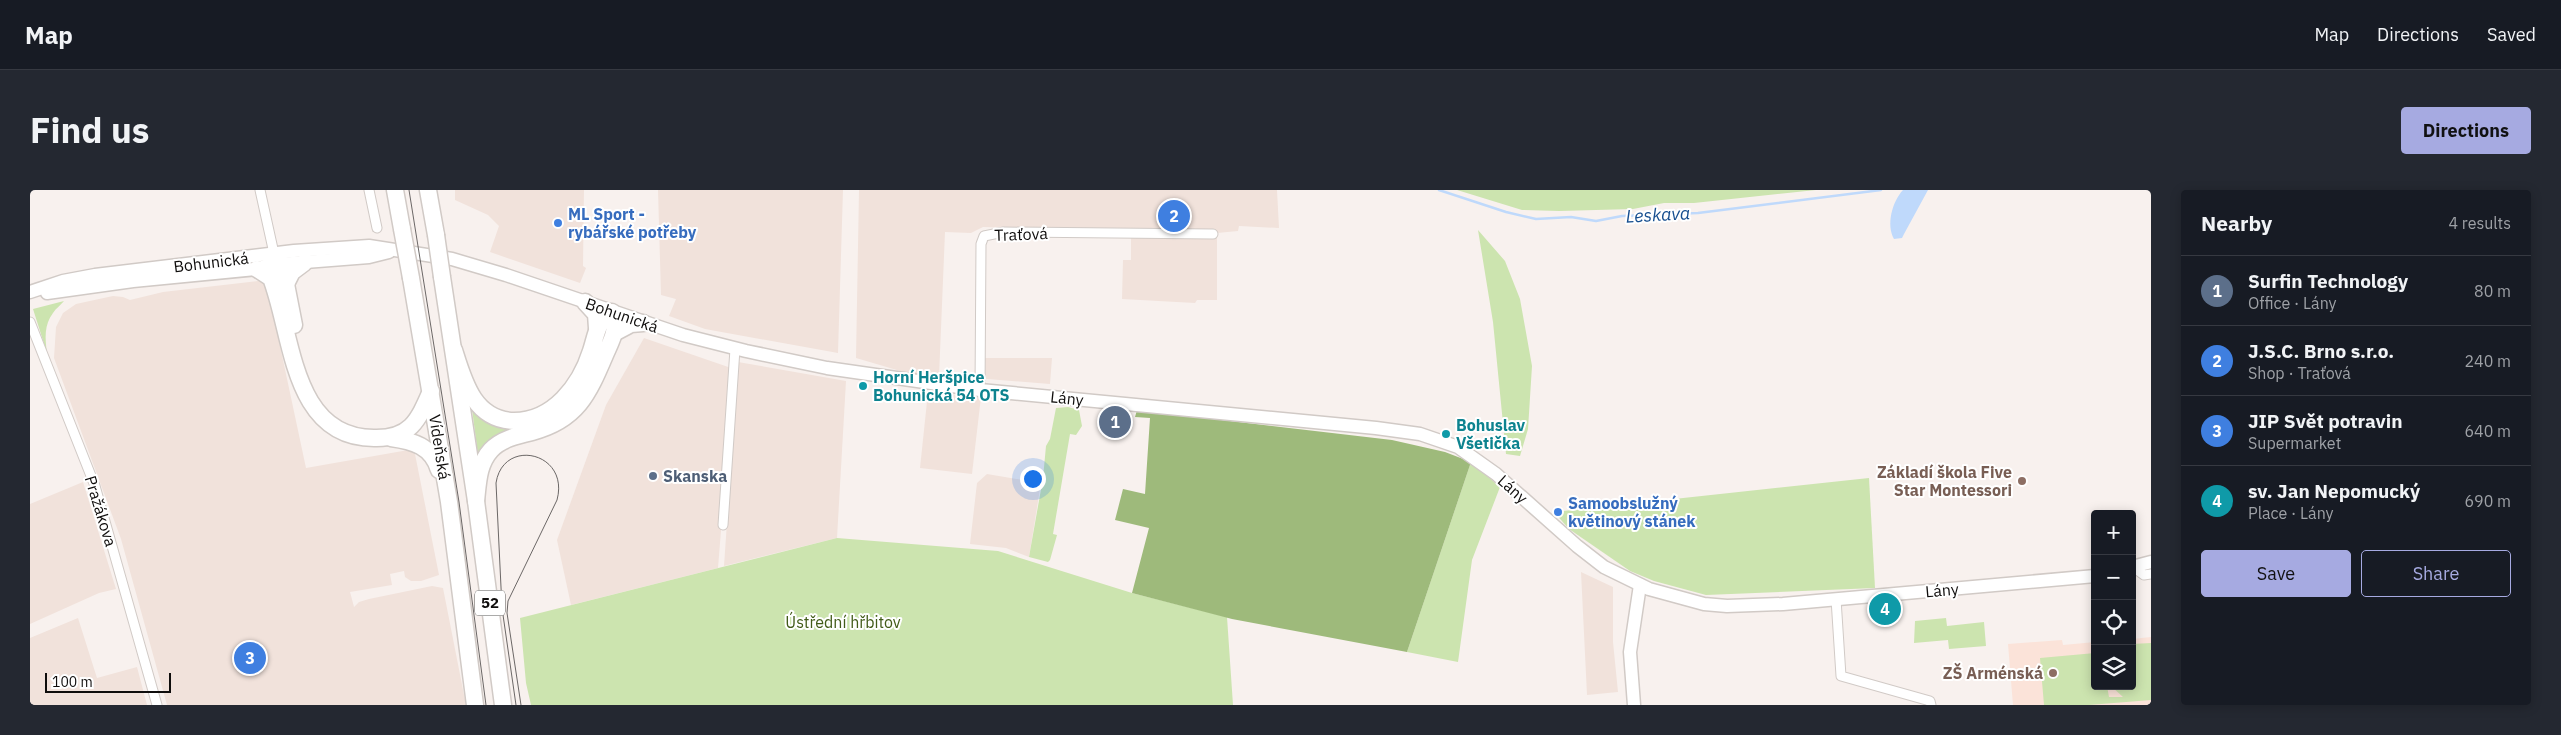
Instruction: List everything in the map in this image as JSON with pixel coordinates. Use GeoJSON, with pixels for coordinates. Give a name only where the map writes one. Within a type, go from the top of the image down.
{"type":"FeatureCollection","features":[{"type":"Feature","properties":{"kind":"highway","name":"Vídeňská"},"geometry":{"type":"LineString","coordinates":[[395,190],[449,502],[475,705]]}},
{"type":"Feature","properties":{"kind":"highway","name":"Vídeňská"},"geometry":{"type":"LineString","coordinates":[[428,190],[476,501],[503,705]]}},
{"type":"Feature","properties":{"kind":"highway"},"geometry":{"type":"LineString","coordinates":[[435,190],[435,230]]}},
{"type":"Feature","properties":{"kind":"highway"},"geometry":{"type":"LineString","coordinates":[[275,260],[307,394],[318,414],[334,428],[363,438],[388,438],[413,442],[431,453],[449,502]]}},
{"type":"Feature","properties":{"kind":"highway"},"geometry":{"type":"LineString","coordinates":[[280,285],[304,263]]}},
{"type":"Feature","properties":{"kind":"highway"},"geometry":{"type":"LineString","coordinates":[[257,268],[268,274],[280,285]]}},
{"type":"Feature","properties":{"kind":"highway"},"geometry":{"type":"LineString","coordinates":[[585,302],[596,314],[597,328]]}},
{"type":"Feature","properties":{"kind":"highway"},"geometry":{"type":"LineString","coordinates":[[454,350],[465,384],[478,406],[496,418],[523,420],[550,410],[568,396],[583,372],[597,328],[604,316],[612,312],[616,320],[614,333],[589,390],[569,416],[546,428],[509,439],[490,451],[481,470],[476,501]]}},
{"type":"Feature","properties":{"kind":"highway"},"geometry":{"type":"LineString","coordinates":[[614,333],[631,324],[643,323]]}},
{"type":"Feature","properties":{"kind":"highway"},"geometry":{"type":"LineString","coordinates":[[388,438],[402,433],[414,424],[431,392]]}},
{"type":"Feature","properties":{"kind":"street"},"geometry":{"type":"LineString","coordinates":[[260,190],[275,260]]}},
{"type":"Feature","properties":{"kind":"street"},"geometry":{"type":"LineString","coordinates":[[369,190],[377,228]]}},
{"type":"Feature","properties":{"kind":"street","name":"Traťová"},"geometry":{"type":"LineString","coordinates":[[980,390],[982,244],[984,236],[1004,232],[1213,234]]}},
{"type":"Feature","properties":{"kind":"street","name":"Bohunická"},"geometry":{"type":"LineString","coordinates":[[30,294],[63,281],[95,275],[275,260],[360,246],[452,259],[506,275],[643,323],[735,349],[827,368],[914,382]]}},
{"type":"Feature","properties":{"kind":"street","name":"Bohunická"},"geometry":{"type":"LineString","coordinates":[[30,294],[257,268],[275,260],[304,263],[369,257],[394,251]]}},
{"type":"Feature","properties":{"kind":"street","name":"Pražákova"},"geometry":{"type":"LineString","coordinates":[[30,322],[95,486],[157,705]]}},
{"type":"Feature","properties":{"kind":"street"},"geometry":{"type":"LineString","coordinates":[[724,524],[735,349]]}},
{"type":"Feature","properties":{"kind":"street","name":"Lány"},"geometry":{"type":"LineString","coordinates":[[914,382],[980,390],[1384,428],[1435,438],[1453,444],[1479,461],[1584,552],[1612,571],[1640,585],[1679,598],[1727,606],[1836,599],[2091,576]]}},
{"type":"Feature","properties":{"kind":"street"},"geometry":{"type":"LineString","coordinates":[[2136,566],[2151,562]]}},
{"type":"Feature","properties":{"kind":"street"},"geometry":{"type":"LineString","coordinates":[[2136,569],[2144,575],[2151,574]]}},
{"type":"Feature","properties":{"kind":"street"},"geometry":{"type":"LineString","coordinates":[[1634,705],[1630,652],[1640,585]]}},
{"type":"Feature","properties":{"kind":"street"},"geometry":{"type":"LineString","coordinates":[[1836,599],[1842,676],[1930,701],[1930,705]]}},
{"type":"Feature","properties":{"kind":"shaded area"},"geometry":{"type":"Polygon","coordinates":[[[455,190],[584,190],[583,266],[586,268],[580,283],[490,252],[499,226],[488,215],[455,200],[455,190]]]}},
{"type":"Feature","properties":{"kind":"shaded area"},"geometry":{"type":"Polygon","coordinates":[[[658,190],[843,190],[838,353],[705,329],[669,316],[676,299],[661,295],[658,190]]]}},
{"type":"Feature","properties":{"kind":"shaded area"},"geometry":{"type":"Polygon","coordinates":[[[859,190],[1277,190],[1279,228],[1239,226],[1238,231],[1217,233],[1217,300],[1197,300],[1195,303],[1122,299],[1123,260],[1131,260],[1131,231],[983,227],[971,233],[945,232],[939,377],[907,373],[856,358],[859,190]]]}},
{"type":"Feature","properties":{"kind":"shaded area"},"geometry":{"type":"Polygon","coordinates":[[[266,280],[306,468],[414,449],[439,575],[421,581],[411,581],[405,577],[404,571],[390,574],[392,585],[350,592],[354,607],[359,602],[369,599],[432,586],[443,588],[466,705],[167,705],[121,539],[54,358],[56,327],[63,313],[76,304],[113,296],[130,300],[163,292],[266,280]]]}},
{"type":"Feature","properties":{"kind":"shaded area","name":"Skanska"},"geometry":{"type":"Polygon","coordinates":[[[644,338],[734,369],[718,568],[571,605],[557,540],[606,405],[644,338]]]}},
{"type":"Feature","properties":{"kind":"shaded area"},"geometry":{"type":"Polygon","coordinates":[[[975,358],[1052,358],[1050,384],[975,378],[975,358]]]}},
{"type":"Feature","properties":{"kind":"shaded area"},"geometry":{"type":"Polygon","coordinates":[[[738,362],[846,381],[837,538],[724,566],[738,362]]]}},
{"type":"Feature","properties":{"kind":"shaded area"},"geometry":{"type":"Polygon","coordinates":[[[928,392],[981,397],[972,474],[920,468],[928,392]]]}},
{"type":"Feature","properties":{"kind":"shaded area"},"geometry":{"type":"Polygon","coordinates":[[[987,474],[1041,483],[1029,557],[1006,548],[970,544],[977,483],[987,474]]]}},
{"type":"Feature","properties":{"kind":"shaded area"},"geometry":{"type":"Polygon","coordinates":[[[83,482],[116,589],[99,593],[30,624],[30,504],[83,482]]]}},
{"type":"Feature","properties":{"kind":"shaded area"},"geometry":{"type":"Polygon","coordinates":[[[1581,572],[1613,587],[1613,642],[1618,692],[1587,695],[1581,572]]]}},
{"type":"Feature","properties":{"kind":"shaded area"},"geometry":{"type":"Polygon","coordinates":[[[78,618],[97,678],[137,667],[147,705],[30,705],[30,638],[78,618]]]}},
{"type":"Feature","properties":{"kind":"shaded area","name":"ZŠ Arménská"},"geometry":{"type":"Polygon","coordinates":[[[2151,637],[2151,705],[2013,705],[2008,644],[2062,640],[2063,645],[2091,642],[2091,690],[2136,690],[2136,639],[2151,637]]]}},
{"type":"Feature","properties":{"kind":"green space"},"geometry":{"type":"Polygon","coordinates":[[[1457,190],[1816,190],[1694,203],[1664,203],[1633,209],[1559,211],[1522,210],[1457,190]]]}},
{"type":"Feature","properties":{"kind":"green space"},"geometry":{"type":"Polygon","coordinates":[[[1478,230],[1505,261],[1520,299],[1532,366],[1528,429],[1520,456],[1506,454],[1493,322],[1478,230]]]}},
{"type":"Feature","properties":{"kind":"green space"},"geometry":{"type":"Polygon","coordinates":[[[64,301],[54,311],[48,322],[46,337],[47,353],[33,309],[64,301]]]}},
{"type":"Feature","properties":{"kind":"green space"},"geometry":{"type":"Polygon","coordinates":[[[1068,407],[1079,410],[1082,426],[1076,435],[1070,434],[1053,534],[1057,535],[1048,562],[1029,557],[1043,478],[1046,446],[1050,439],[1056,408],[1068,407]]]}},
{"type":"Feature","properties":{"kind":"green space"},"geometry":{"type":"Polygon","coordinates":[[[472,409],[524,423],[478,455],[472,409]]]}},
{"type":"Feature","properties":{"kind":"green space"},"geometry":{"type":"Polygon","coordinates":[[[1137,410],[1392,440],[1445,452],[1471,462],[1407,652],[1232,619],[1132,593],[1149,528],[1115,520],[1123,489],[1145,494],[1150,418],[1135,417],[1137,410]]]}},
{"type":"Feature","properties":{"kind":"green space"},"geometry":{"type":"Polygon","coordinates":[[[1471,462],[1500,487],[1472,560],[1458,662],[1407,652],[1471,462]]]}},
{"type":"Feature","properties":{"kind":"green space"},"geometry":{"type":"Polygon","coordinates":[[[1869,478],[1875,588],[1706,595],[1654,581],[1630,571],[1569,529],[1554,512],[1869,478]]]}},
{"type":"Feature","properties":{"kind":"green space","name":"Ústřední hřbitov"},"geometry":{"type":"Polygon","coordinates":[[[837,538],[998,551],[1132,593],[1227,617],[1233,705],[531,705],[526,683],[520,618],[837,538]]]}},
{"type":"Feature","properties":{"kind":"green space"},"geometry":{"type":"Polygon","coordinates":[[[1946,618],[1947,626],[1984,622],[1986,646],[1949,649],[1948,640],[1914,643],[1915,621],[1946,618]]]}},
{"type":"Feature","properties":{"kind":"green space"},"geometry":{"type":"Polygon","coordinates":[[[2151,643],[2151,700],[2089,705],[2044,705],[2040,658],[2091,653],[2091,690],[2108,690],[2109,697],[2123,697],[2115,690],[2136,690],[2136,644],[2151,643]]]}},
{"type":"Feature","properties":{"kind":"water"},"geometry":{"type":"Polygon","coordinates":[[[1903,190],[1928,190],[1902,238],[1894,239],[1890,221],[1893,207],[1899,195],[1903,190]]]}},
{"type":"Feature","properties":{"kind":"waterway","name":"Leskava"},"geometry":{"type":"LineString","coordinates":[[1439,190],[1506,212],[1536,219],[1571,217],[1596,221],[1622,216],[1698,213],[1881,190]]}},
{"type":"Feature","properties":{"kind":"tram line"},"geometry":{"type":"LineString","coordinates":[[409,190],[459,502],[486,705]]}},
{"type":"Feature","properties":{"kind":"tram line"},"geometry":{"type":"LineString","coordinates":[[516,705],[502,608],[496,483],[501,469],[510,460],[522,456],[534,456],[545,461],[554,471],[558,484],[557,500],[508,601],[507,613],[521,705]]}},
{"type":"Feature","properties":{"kind":"place","name":"J.S.C. Brno s.r.o."},"geometry":{"type":"Point","coordinates":[1174,216]}},
{"type":"Feature","properties":{"kind":"place","name":"ML Sport - rybářské potřeby"},"geometry":{"type":"Point","coordinates":[558,223]}},
{"type":"Feature","properties":{"kind":"place","name":"Horní Heršpice Bohunická 54 OTS"},"geometry":{"type":"Point","coordinates":[863,386]}},
{"type":"Feature","properties":{"kind":"place","name":"Surfin Technology"},"geometry":{"type":"Point","coordinates":[1115,422]}},
{"type":"Feature","properties":{"kind":"place","name":"Bohuslav Všetička"},"geometry":{"type":"Point","coordinates":[1446,434]}},
{"type":"Feature","properties":{"kind":"place","name":"Skanska"},"geometry":{"type":"Point","coordinates":[653,476]}},
{"type":"Feature","properties":{"kind":"place","name":"Základí škola Five Star Montessori"},"geometry":{"type":"Point","coordinates":[2022,481]}},
{"type":"Feature","properties":{"kind":"place","name":"Samoobslužný květinový stánek"},"geometry":{"type":"Point","coordinates":[1558,512]}},
{"type":"Feature","properties":{"kind":"place","name":"sv. Jan Nepomucký"},"geometry":{"type":"Point","coordinates":[1885,609]}},
{"type":"Feature","properties":{"kind":"place","name":"JIP Svět potravin"},"geometry":{"type":"Point","coordinates":[250,658]}},
{"type":"Feature","properties":{"kind":"place","name":"ZŠ Arménská"},"geometry":{"type":"Point","coordinates":[2053,673]}}]}
